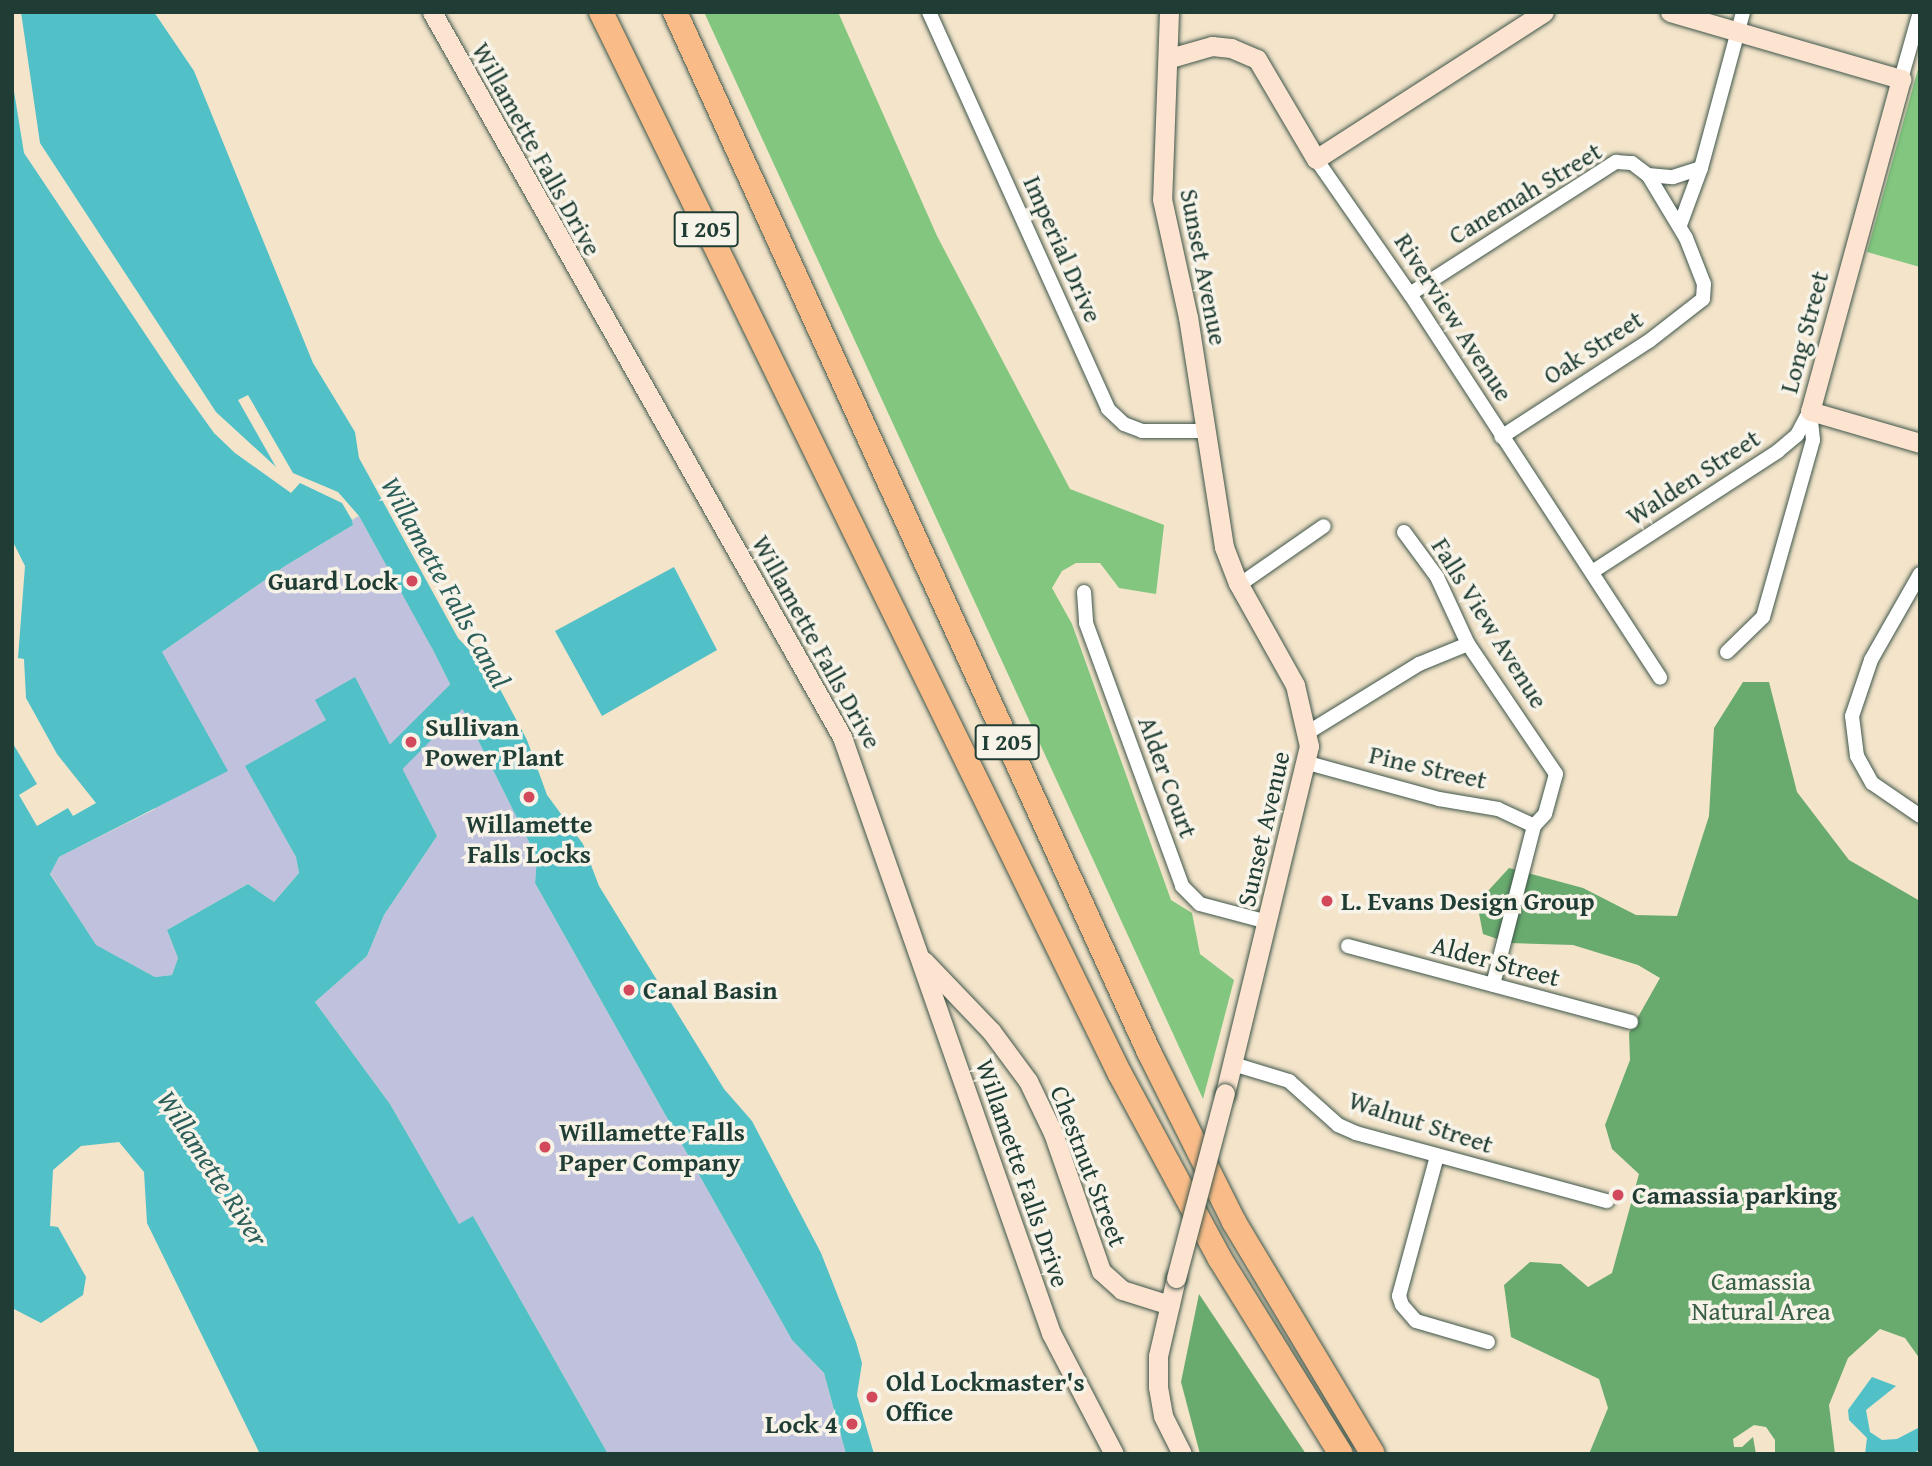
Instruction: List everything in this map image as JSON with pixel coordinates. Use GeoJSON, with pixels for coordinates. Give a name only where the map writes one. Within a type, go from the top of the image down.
{"type":"FeatureCollection","features":[{"type":"Feature","properties":{"kind":"highway"},"geometry":{"type":"LineString","coordinates":[[591,12],[667,149]]}},
{"type":"Feature","properties":{"kind":"highway","name":"I 205"},"geometry":{"type":"LineString","coordinates":[[601,12],[1120,1074],[1220,1258],[1341,1454]]}},
{"type":"Feature","properties":{"kind":"highway","name":"I 205"},"geometry":{"type":"LineString","coordinates":[[675,12],[1149,1052],[1234,1222],[1373,1454]]}},
{"type":"Feature","properties":{"kind":"street","name":"Willamette Falls Drive"},"geometry":{"type":"LineString","coordinates":[[432,12],[544,217],[828,709],[860,780],[1051,1334],[1114,1454]]}},
{"type":"Feature","properties":{"kind":"street","name":"Imperial Drive"},"geometry":{"type":"LineString","coordinates":[[929,12],[1108,409],[1124,424],[1142,431],[1205,430]]}},
{"type":"Feature","properties":{"kind":"street","name":"Sunset Avenue"},"geometry":{"type":"LineString","coordinates":[[1169,12],[1170,58],[1160,183],[1188,317],[1224,547],[1239,585],[1287,667],[1300,698],[1307,733],[1308,763],[1158,1356],[1158,1387],[1163,1416],[1182,1454]]}},
{"type":"Feature","properties":{"kind":"street"},"geometry":{"type":"LineString","coordinates":[[1316,159],[1544,12]]}},
{"type":"Feature","properties":{"kind":"street"},"geometry":{"type":"LineString","coordinates":[[1670,12],[1740,21],[1901,79]]}},
{"type":"Feature","properties":{"kind":"street","name":"Long Street"},"geometry":{"type":"LineString","coordinates":[[1727,652],[1763,617],[1813,440],[1810,411],[1920,12]]}},
{"type":"Feature","properties":{"kind":"street"},"geometry":{"type":"LineString","coordinates":[[1680,225],[1701,168],[1740,21]]}},
{"type":"Feature","properties":{"kind":"street","name":"Riverview Avenue"},"geometry":{"type":"LineString","coordinates":[[1170,58],[1212,46],[1231,48],[1256,59],[1316,159],[1410,293],[1501,437],[1660,678]]}},
{"type":"Feature","properties":{"kind":"street","name":"Canemah Street"},"geometry":{"type":"LineString","coordinates":[[1410,293],[1616,162],[1632,163],[1648,175]]}},
{"type":"Feature","properties":{"kind":"street"},"geometry":{"type":"LineString","coordinates":[[1648,175],[1673,177],[1701,168]]}},
{"type":"Feature","properties":{"kind":"street"},"geometry":{"type":"LineString","coordinates":[[1648,175],[1680,225]]}},
{"type":"Feature","properties":{"kind":"street","name":"Oak Street"},"geometry":{"type":"LineString","coordinates":[[1501,437],[1701,303],[1705,292],[1680,225]]}},
{"type":"Feature","properties":{"kind":"street"},"geometry":{"type":"LineString","coordinates":[[1810,411],[1920,443]]}},
{"type":"Feature","properties":{"kind":"street","name":"Walden Street"},"geometry":{"type":"LineString","coordinates":[[1592,572],[1778,450],[1797,435],[1810,411]]}},
{"type":"Feature","properties":{"kind":"street"},"geometry":{"type":"LineString","coordinates":[[1239,585],[1324,526]]}},
{"type":"Feature","properties":{"kind":"street","name":"Falls View Avenue"},"geometry":{"type":"LineString","coordinates":[[1404,532],[1437,577],[1468,644],[1556,775],[1545,814],[1534,827]]}},
{"type":"Feature","properties":{"kind":"street"},"geometry":{"type":"LineString","coordinates":[[1920,574],[1871,660],[1852,716],[1857,756],[1872,783],[1920,816]]}},
{"type":"Feature","properties":{"kind":"street","name":"Alder Court"},"geometry":{"type":"LineString","coordinates":[[1083,592],[1086,623],[1182,886],[1200,904],[1268,922]]}},
{"type":"Feature","properties":{"kind":"street"},"geometry":{"type":"LineString","coordinates":[[1307,733],[1419,664],[1468,644]]}},
{"type":"Feature","properties":{"kind":"street","name":"Pine Street"},"geometry":{"type":"LineString","coordinates":[[1308,763],[1439,799],[1497,809],[1534,827]]}},
{"type":"Feature","properties":{"kind":"street"},"geometry":{"type":"LineString","coordinates":[[1493,985],[1534,827]]}},
{"type":"Feature","properties":{"kind":"street","name":"Alder Street"},"geometry":{"type":"LineString","coordinates":[[1348,946],[1630,1022]]}},
{"type":"Feature","properties":{"kind":"street","name":"Chestnut Street"},"geometry":{"type":"LineString","coordinates":[[921,957],[991,1031],[1028,1080],[1053,1133],[1101,1271],[1122,1290],[1170,1305]]}},
{"type":"Feature","properties":{"kind":"street","name":"Walnut Street"},"geometry":{"type":"LineString","coordinates":[[1233,1064],[1289,1081],[1338,1125],[1437,1156],[1607,1202]]}},
{"type":"Feature","properties":{"kind":"street"},"geometry":{"type":"LineString","coordinates":[[1437,1156],[1399,1296],[1408,1313],[1416,1321],[1488,1342]]}},
{"type":"Feature","properties":{"kind":"shaded area","name":"Willamette Falls Paper Company"},"geometry":{"type":"Polygon","coordinates":[[[359,516],[429,642],[537,858],[535,883],[792,1340],[824,1373],[846,1454],[608,1454],[473,1216],[459,1225],[390,1104],[315,1002],[367,956],[384,915],[437,836],[326,720],[246,766],[296,857],[299,873],[274,902],[248,884],[167,930],[178,958],[172,975],[155,977],[95,945],[50,873],[59,857],[155,809],[162,652],[285,566],[353,525],[352,520],[359,516]]]}},
{"type":"Feature","properties":{"kind":"green space"},"geometry":{"type":"Polygon","coordinates":[[[704,12],[838,12],[937,236],[1070,489],[1164,525],[1156,594],[1119,588],[1100,563],[1076,563],[1062,571],[1052,588],[1072,624],[1171,900],[1192,913],[1200,954],[1234,980],[1203,1099],[704,12]]]}},
{"type":"Feature","properties":{"kind":"green space"},"geometry":{"type":"Polygon","coordinates":[[[1920,62],[1920,267],[1867,252],[1920,62]]]}},
{"type":"Feature","properties":{"kind":"green space","name":"Camassia Natural Area"},"geometry":{"type":"Polygon","coordinates":[[[1743,682],[1769,682],[1797,792],[1849,860],[1920,901],[1920,1359],[1905,1338],[1880,1329],[1848,1358],[1829,1405],[1835,1454],[1775,1454],[1775,1440],[1766,1427],[1754,1425],[1733,1439],[1734,1447],[1742,1447],[1753,1437],[1756,1454],[1589,1454],[1608,1408],[1599,1379],[1511,1337],[1504,1285],[1530,1262],[1561,1264],[1588,1287],[1612,1273],[1639,1174],[1612,1149],[1605,1125],[1630,1060],[1629,1033],[1660,978],[1638,965],[1573,945],[1509,943],[1483,934],[1477,903],[1509,868],[1583,888],[1636,915],[1677,916],[1709,816],[1714,728],[1743,682]]]}},
{"type":"Feature","properties":{"kind":"green space"},"geometry":{"type":"Polygon","coordinates":[[[1199,1294],[1306,1454],[1200,1454],[1181,1382],[1199,1294]]]}},
{"type":"Feature","properties":{"kind":"water","name":"Willamette River"},"geometry":{"type":"Polygon","coordinates":[[[12,12],[154,12],[194,71],[313,363],[355,432],[359,458],[458,638],[492,674],[527,740],[547,795],[583,844],[599,886],[724,1089],[752,1121],[821,1253],[862,1363],[857,1395],[874,1454],[846,1454],[824,1373],[792,1340],[535,883],[537,858],[433,650],[359,516],[352,520],[353,525],[285,566],[162,652],[228,771],[59,857],[50,874],[96,945],[155,977],[172,975],[178,958],[167,930],[248,884],[274,902],[299,873],[296,857],[245,766],[326,720],[315,700],[355,677],[437,836],[384,915],[367,956],[315,1002],[390,1104],[459,1224],[473,1216],[608,1454],[260,1454],[147,1223],[144,1172],[119,1142],[81,1146],[53,1170],[50,1226],[58,1227],[86,1277],[83,1295],[41,1323],[12,1308],[12,742],[37,784],[19,795],[37,826],[68,808],[73,816],[96,803],[57,754],[26,698],[24,659],[18,658],[25,566],[12,540],[12,12]]]}},
{"type":"Feature","properties":{"kind":"water"},"geometry":{"type":"Polygon","coordinates":[[[674,567],[717,650],[602,716],[555,631],[674,567]]]}},
{"type":"Feature","properties":{"kind":"water"},"geometry":{"type":"Polygon","coordinates":[[[1872,1377],[1896,1386],[1866,1410],[1870,1432],[1882,1440],[1897,1439],[1920,1427],[1920,1449],[1913,1454],[1865,1454],[1867,1438],[1849,1420],[1848,1410],[1872,1377]]]}},
{"type":"Feature","properties":{"kind":"pier"},"geometry":{"type":"Polygon","coordinates":[[[12,12],[21,12],[40,143],[216,412],[276,467],[238,400],[248,395],[293,473],[338,492],[359,516],[352,520],[342,503],[300,483],[291,493],[235,453],[214,433],[176,380],[24,153],[12,79],[12,12]]]}},
{"type":"Feature","properties":{"kind":"waterway","name":"Willamette Falls Canal"},"geometry":{"type":"LineString","coordinates":[[379,788],[392,761],[468,685]]}},
{"type":"Feature","properties":{"kind":"place","name":"Guard Lock"},"geometry":{"type":"Point","coordinates":[412,581]}},
{"type":"Feature","properties":{"kind":"place","name":"Sullivan Power Plant"},"geometry":{"type":"Point","coordinates":[411,742]}},
{"type":"Feature","properties":{"kind":"place","name":"Willamette Falls Locks"},"geometry":{"type":"Point","coordinates":[529,797]}},
{"type":"Feature","properties":{"kind":"place","name":"L. Evans Design Group"},"geometry":{"type":"Point","coordinates":[1327,901]}},
{"type":"Feature","properties":{"kind":"place","name":"Canal Basin"},"geometry":{"type":"Point","coordinates":[629,990]}},
{"type":"Feature","properties":{"kind":"place","name":"Willamette Falls Paper Company"},"geometry":{"type":"Point","coordinates":[545,1147]}},
{"type":"Feature","properties":{"kind":"place","name":"Camassia parking"},"geometry":{"type":"Point","coordinates":[1618,1195]}},
{"type":"Feature","properties":{"kind":"place","name":"Old Lockmaster's Office"},"geometry":{"type":"Point","coordinates":[872,1397]}},
{"type":"Feature","properties":{"kind":"place","name":"Lock 4"},"geometry":{"type":"Point","coordinates":[852,1424]}}]}
